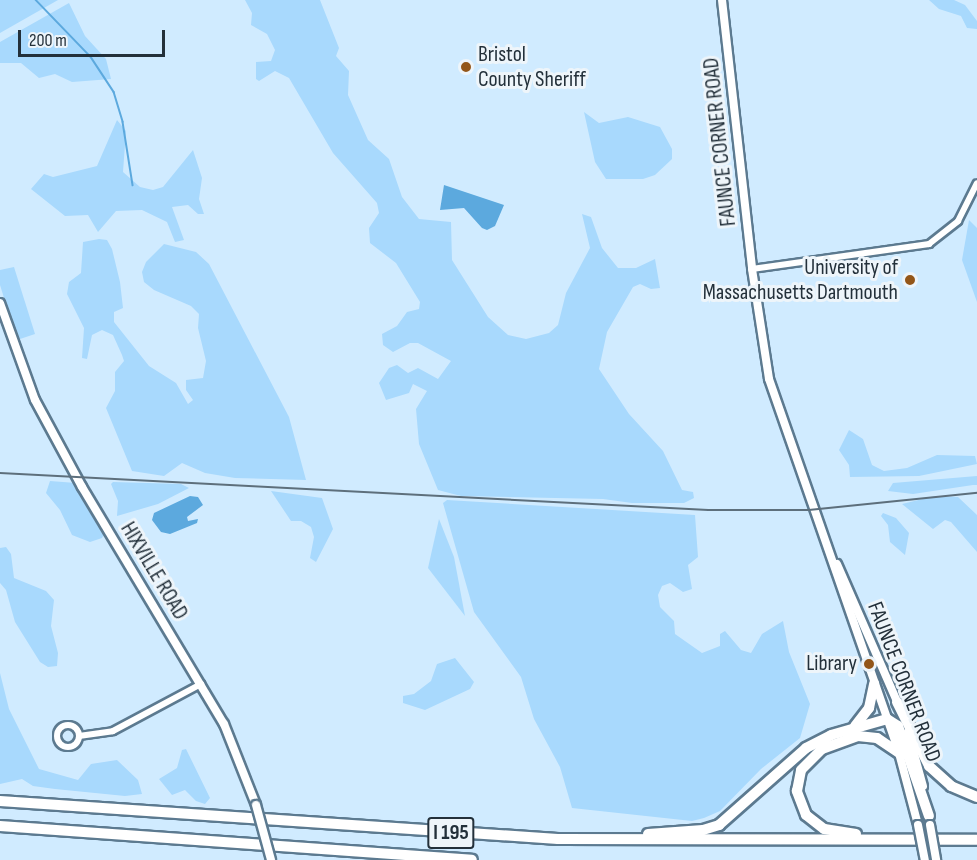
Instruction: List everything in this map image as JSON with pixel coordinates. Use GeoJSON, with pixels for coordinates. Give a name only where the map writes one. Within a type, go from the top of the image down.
{"type":"FeatureCollection","features":[{"type":"Feature","properties":{"kind":"highway"},"geometry":{"type":"LineString","coordinates":[[853,728],[869,708],[874,684]]}},
{"type":"Feature","properties":{"kind":"highway"},"geometry":{"type":"LineString","coordinates":[[897,702],[929,766],[951,786],[977,797]]}},
{"type":"Feature","properties":{"kind":"highway"},"geometry":{"type":"LineString","coordinates":[[582,839],[697,831],[719,825],[806,748],[853,728],[887,719],[898,726],[929,821]]}},
{"type":"Feature","properties":{"kind":"highway"},"geometry":{"type":"LineString","coordinates":[[898,753],[868,736],[829,746],[804,765],[797,791],[806,815],[824,829],[904,840]]}},
{"type":"Feature","properties":{"kind":"highway","name":"I 195"},"geometry":{"type":"LineString","coordinates":[[0,801],[582,839],[977,840]]}},
{"type":"Feature","properties":{"kind":"highway","name":"I 195"},"geometry":{"type":"LineString","coordinates":[[0,826],[472,860]]}},
{"type":"Feature","properties":{"kind":"main road","name":"FAUNCE CORNER ROAD"},"geometry":{"type":"LineString","coordinates":[[722,0],[752,269],[773,395],[832,555],[887,719],[918,825],[925,860]]}},
{"type":"Feature","properties":{"kind":"main road","name":"HIXVILLE ROAD"},"geometry":{"type":"LineString","coordinates":[[0,303],[24,377],[44,417],[235,745],[256,805],[271,860]]}},
{"type":"Feature","properties":{"kind":"main road","name":"FAUNCE CORNER ROAD"},"geometry":{"type":"LineString","coordinates":[[832,555],[862,618],[897,702],[915,754],[936,860]]}},
{"type":"Feature","properties":{"kind":"main road"},"geometry":{"type":"LineString","coordinates":[[854,623],[862,618]]}},
{"type":"Feature","properties":{"kind":"street"},"geometry":{"type":"LineString","coordinates":[[752,269],[929,244],[958,222],[977,183]]}},
{"type":"Feature","properties":{"kind":"street"},"geometry":{"type":"LineString","coordinates":[[79,736],[113,731],[201,684]]}},
{"type":"Feature","properties":{"kind":"shaded area"},"geometry":{"type":"Polygon","coordinates":[[[0,0],[58,0],[0,33],[0,0]]]}},
{"type":"Feature","properties":{"kind":"shaded area"},"geometry":{"type":"Polygon","coordinates":[[[245,0],[320,0],[339,48],[336,56],[349,71],[348,95],[368,140],[389,159],[402,197],[419,219],[451,222],[452,260],[488,317],[508,335],[526,339],[549,333],[558,325],[566,293],[590,248],[582,214],[591,217],[602,248],[618,268],[636,268],[655,259],[660,288],[651,289],[640,284],[633,287],[607,332],[599,369],[629,414],[663,451],[682,490],[693,492],[694,498],[684,503],[632,503],[603,499],[461,496],[438,490],[419,444],[416,409],[427,391],[413,384],[409,393],[386,400],[379,383],[389,368],[397,365],[408,373],[418,368],[438,379],[451,361],[418,343],[410,343],[393,352],[383,345],[382,334],[397,326],[407,312],[419,309],[420,302],[396,263],[370,243],[369,228],[379,213],[377,203],[333,153],[289,78],[275,71],[259,81],[256,79],[256,62],[271,61],[275,50],[267,34],[251,25],[252,13],[245,0]]]}},
{"type":"Feature","properties":{"kind":"shaded area"},"geometry":{"type":"Polygon","coordinates":[[[929,0],[954,0],[965,5],[977,21],[977,29],[967,28],[961,16],[939,9],[929,0]]]}},
{"type":"Feature","properties":{"kind":"shaded area"},"geometry":{"type":"Polygon","coordinates":[[[69,3],[85,36],[106,59],[111,79],[72,82],[55,74],[39,78],[21,63],[0,63],[0,42],[69,3]]]}},
{"type":"Feature","properties":{"kind":"shaded area"},"geometry":{"type":"Polygon","coordinates":[[[584,112],[599,123],[628,117],[660,127],[672,149],[672,159],[655,175],[643,179],[606,179],[595,162],[584,112]]]}},
{"type":"Feature","properties":{"kind":"shaded area"},"geometry":{"type":"Polygon","coordinates":[[[117,120],[126,131],[123,172],[140,187],[153,190],[163,187],[193,150],[202,178],[199,199],[204,214],[198,214],[188,205],[172,207],[184,240],[175,242],[167,222],[142,210],[116,211],[98,232],[88,215],[65,216],[31,189],[44,174],[53,177],[97,166],[117,120]]]}},
{"type":"Feature","properties":{"kind":"shaded area"},"geometry":{"type":"Polygon","coordinates":[[[444,185],[504,205],[495,226],[487,230],[482,228],[464,208],[440,210],[444,185]]]}},
{"type":"Feature","properties":{"kind":"shaded area"},"geometry":{"type":"Polygon","coordinates":[[[969,220],[977,228],[977,302],[962,260],[969,220]]]}},
{"type":"Feature","properties":{"kind":"shaded area"},"geometry":{"type":"Polygon","coordinates":[[[107,240],[112,249],[120,282],[123,308],[114,312],[114,322],[149,366],[176,383],[188,404],[193,400],[186,390],[186,380],[203,378],[206,361],[198,328],[199,314],[191,306],[154,290],[144,282],[142,272],[146,262],[164,244],[196,252],[209,264],[289,417],[306,480],[235,478],[205,473],[182,463],[164,476],[132,471],[106,408],[115,391],[115,372],[124,361],[122,355],[113,335],[102,330],[92,335],[87,359],[82,358],[84,328],[67,294],[69,282],[81,273],[83,242],[107,240]]]}},
{"type":"Feature","properties":{"kind":"shaded area"},"geometry":{"type":"Polygon","coordinates":[[[14,267],[35,334],[17,340],[0,285],[0,270],[14,267]]]}},
{"type":"Feature","properties":{"kind":"shaded area"},"geometry":{"type":"Polygon","coordinates":[[[849,430],[863,439],[872,465],[884,471],[907,468],[937,455],[975,456],[977,464],[919,476],[850,477],[849,465],[839,450],[849,430]]]}},
{"type":"Feature","properties":{"kind":"shaded area"},"geometry":{"type":"Polygon","coordinates":[[[977,476],[977,485],[913,494],[888,491],[893,483],[977,476]]]}},
{"type":"Feature","properties":{"kind":"shaded area"},"geometry":{"type":"Polygon","coordinates":[[[50,481],[76,483],[105,532],[102,538],[90,542],[72,535],[60,510],[46,493],[50,481]]]}},
{"type":"Feature","properties":{"kind":"shaded area"},"geometry":{"type":"Polygon","coordinates":[[[113,482],[181,484],[189,488],[158,504],[117,516],[118,501],[111,484],[113,482]]]}},
{"type":"Feature","properties":{"kind":"shaded area"},"geometry":{"type":"Polygon","coordinates":[[[271,491],[322,498],[333,529],[316,562],[310,558],[314,537],[311,527],[301,521],[291,521],[271,491]]]}},
{"type":"Feature","properties":{"kind":"shaded area"},"geometry":{"type":"Polygon","coordinates":[[[190,496],[198,497],[203,505],[187,517],[188,521],[198,519],[197,523],[170,534],[161,532],[152,520],[154,513],[190,496]]]}},
{"type":"Feature","properties":{"kind":"shaded area"},"geometry":{"type":"Polygon","coordinates":[[[935,496],[958,497],[977,515],[977,552],[951,522],[945,520],[933,529],[902,504],[935,496]]]}},
{"type":"Feature","properties":{"kind":"shaded area"},"geometry":{"type":"Polygon","coordinates":[[[447,500],[695,515],[698,557],[688,565],[692,589],[683,592],[670,583],[662,586],[658,595],[660,607],[674,621],[675,634],[702,653],[720,646],[720,634],[725,631],[741,650],[751,653],[762,634],[783,621],[789,652],[810,704],[800,738],[761,769],[720,811],[704,818],[692,821],[572,808],[560,767],[534,719],[521,677],[474,612],[443,503],[447,500]]]}},
{"type":"Feature","properties":{"kind":"shaded area"},"geometry":{"type":"Polygon","coordinates":[[[883,513],[896,518],[909,533],[905,555],[890,542],[888,525],[881,516],[883,513]]]}},
{"type":"Feature","properties":{"kind":"shaded area"},"geometry":{"type":"Polygon","coordinates":[[[439,519],[454,557],[465,616],[428,568],[439,519]]]}},
{"type":"Feature","properties":{"kind":"shaded area"},"geometry":{"type":"Polygon","coordinates":[[[6,547],[11,554],[14,578],[46,591],[54,600],[51,626],[58,653],[57,666],[48,667],[40,662],[15,622],[6,590],[0,583],[0,548],[6,547]]]}},
{"type":"Feature","properties":{"kind":"shaded area"},"geometry":{"type":"Polygon","coordinates":[[[455,658],[474,682],[470,689],[425,710],[403,703],[403,696],[414,694],[431,681],[437,664],[455,658]]]}},
{"type":"Feature","properties":{"kind":"shaded area"},"geometry":{"type":"Polygon","coordinates":[[[0,673],[9,709],[39,769],[78,780],[91,764],[117,760],[138,780],[142,794],[125,796],[55,789],[33,786],[22,779],[0,784],[0,673]]]}},
{"type":"Feature","properties":{"kind":"shaded area"},"geometry":{"type":"Polygon","coordinates":[[[186,749],[210,798],[205,804],[196,801],[185,790],[172,795],[159,779],[177,768],[182,750],[186,749]]]}},
{"type":"Feature","properties":{"kind":"waterway"},"geometry":{"type":"LineString","coordinates":[[36,0],[91,57],[114,92],[123,122],[133,185]]}},
{"type":"Feature","properties":{"kind":"railway"},"geometry":{"type":"LineString","coordinates":[[0,473],[708,510],[809,510],[977,493]]}},
{"type":"Feature","properties":{"kind":"place","name":"Bristol County Sheriff"},"geometry":{"type":"Point","coordinates":[466,67]}},
{"type":"Feature","properties":{"kind":"place","name":"University of Massachusetts Dartmouth"},"geometry":{"type":"Point","coordinates":[910,280]}},
{"type":"Feature","properties":{"kind":"place","name":"Library"},"geometry":{"type":"Point","coordinates":[869,664]}}]}
